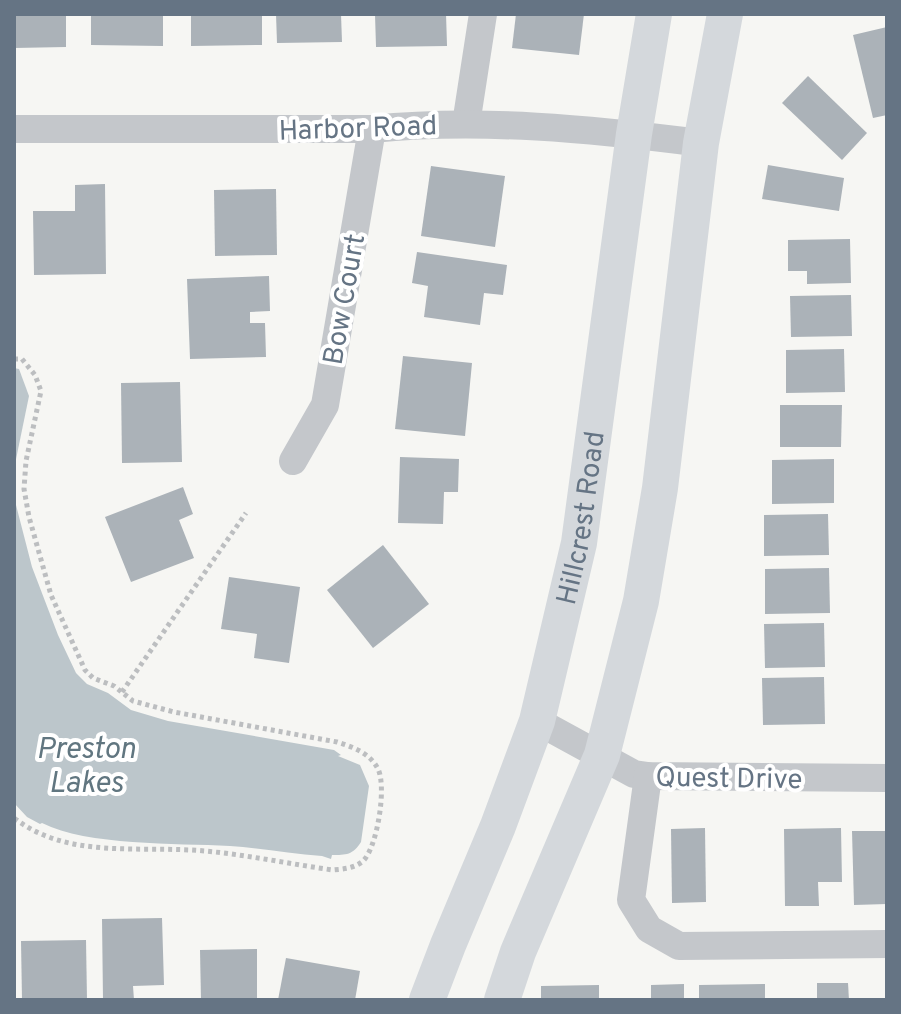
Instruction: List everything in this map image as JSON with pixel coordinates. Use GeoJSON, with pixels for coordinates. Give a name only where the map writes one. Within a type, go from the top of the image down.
{"type":"FeatureCollection","features":[{"type":"Feature","properties":{"kind":"main road","name":"Hillcrest Road"},"geometry":{"type":"LineString","coordinates":[[427,1000],[537,721],[579,543],[634,134],[654,14]]}},
{"type":"Feature","properties":{"kind":"main road"},"geometry":{"type":"LineString","coordinates":[[502,1000],[518,952],[602,755],[641,601],[660,488],[701,143],[725,14]]}},
{"type":"Feature","properties":{"kind":"street"},"geometry":{"type":"LineString","coordinates":[[466,124],[483,14]]}},
{"type":"Feature","properties":{"kind":"street","name":"Harbor Road"},"geometry":{"type":"LineString","coordinates":[[14,129],[372,129],[466,124],[634,134],[701,143]]}},
{"type":"Feature","properties":{"kind":"street","name":"Bow Court"},"geometry":{"type":"LineString","coordinates":[[293,461],[325,405],[372,129]]}},
{"type":"Feature","properties":{"kind":"street","name":"Quest Drive"},"geometry":{"type":"LineString","coordinates":[[537,721],[634,774],[887,778]]}},
{"type":"Feature","properties":{"kind":"street"},"geometry":{"type":"LineString","coordinates":[[648,776],[631,900],[649,929],[679,946],[887,944]]}},
{"type":"Feature","properties":{"kind":"path"},"geometry":{"type":"LineString","coordinates":[[14,359],[22,359],[35,375],[41,391],[26,461],[24,489],[29,517],[51,595],[85,670],[133,701],[174,712],[337,742],[358,749],[372,760],[382,780],[378,819],[368,855],[347,869],[333,870],[201,851],[78,846],[33,832],[14,818]]}},
{"type":"Feature","properties":{"kind":"path"},"geometry":{"type":"LineString","coordinates":[[122,692],[246,513]]}},
{"type":"Feature","properties":{"kind":"water"},"geometry":{"type":"Polygon","coordinates":[[[14,368],[19,369],[29,396],[14,469],[14,368]]]}},
{"type":"Feature","properties":{"kind":"water","name":"Preston Lakes"},"geometry":{"type":"Polygon","coordinates":[[[14,477],[16,505],[32,567],[76,673],[87,684],[108,693],[131,710],[168,721],[334,750],[341,755],[338,756],[360,765],[369,786],[361,842],[355,850],[332,855],[331,859],[241,847],[107,840],[40,824],[27,817],[14,803],[14,477]]]}},
{"type":"Feature","properties":{"kind":"building"},"geometry":{"type":"Polygon","coordinates":[[[14,14],[66,14],[66,47],[14,48],[14,14]]]}},
{"type":"Feature","properties":{"kind":"building"},"geometry":{"type":"Polygon","coordinates":[[[91,14],[163,14],[163,46],[91,45],[91,14]]]}},
{"type":"Feature","properties":{"kind":"building"},"geometry":{"type":"Polygon","coordinates":[[[191,14],[262,14],[262,45],[191,46],[191,14]]]}},
{"type":"Feature","properties":{"kind":"building"},"geometry":{"type":"Polygon","coordinates":[[[276,14],[341,14],[342,42],[277,43],[276,14]]]}},
{"type":"Feature","properties":{"kind":"building"},"geometry":{"type":"Polygon","coordinates":[[[375,14],[446,14],[447,46],[376,47],[375,14]]]}},
{"type":"Feature","properties":{"kind":"building"},"geometry":{"type":"Polygon","coordinates":[[[516,14],[584,14],[579,55],[512,48],[516,14]]]}},
{"type":"Feature","properties":{"kind":"building"},"geometry":{"type":"Polygon","coordinates":[[[887,27],[887,115],[873,118],[853,35],[887,27]]]}},
{"type":"Feature","properties":{"kind":"building"},"geometry":{"type":"Polygon","coordinates":[[[808,76],[867,133],[842,160],[782,103],[808,76]]]}},
{"type":"Feature","properties":{"kind":"building"},"geometry":{"type":"Polygon","coordinates":[[[768,165],[844,178],[839,211],[762,199],[768,165]]]}},
{"type":"Feature","properties":{"kind":"building"},"geometry":{"type":"Polygon","coordinates":[[[431,166],[505,176],[495,247],[421,236],[431,166]]]}},
{"type":"Feature","properties":{"kind":"building"},"geometry":{"type":"Polygon","coordinates":[[[105,184],[106,274],[34,275],[33,211],[75,211],[75,185],[105,184]]]}},
{"type":"Feature","properties":{"kind":"building"},"geometry":{"type":"Polygon","coordinates":[[[276,189],[277,255],[215,256],[214,190],[276,189]]]}},
{"type":"Feature","properties":{"kind":"building"},"geometry":{"type":"Polygon","coordinates":[[[850,239],[851,283],[807,284],[807,271],[788,271],[788,240],[850,239]]]}},
{"type":"Feature","properties":{"kind":"building"},"geometry":{"type":"Polygon","coordinates":[[[417,252],[507,265],[503,295],[484,293],[480,325],[424,317],[428,286],[412,283],[417,252]]]}},
{"type":"Feature","properties":{"kind":"building"},"geometry":{"type":"Polygon","coordinates":[[[269,276],[270,311],[250,312],[250,323],[265,323],[266,357],[190,359],[187,279],[269,276]]]}},
{"type":"Feature","properties":{"kind":"building"},"geometry":{"type":"Polygon","coordinates":[[[851,295],[852,336],[791,337],[790,296],[851,295]]]}},
{"type":"Feature","properties":{"kind":"building"},"geometry":{"type":"Polygon","coordinates":[[[844,349],[845,392],[786,393],[786,350],[844,349]]]}},
{"type":"Feature","properties":{"kind":"building"},"geometry":{"type":"Polygon","coordinates":[[[403,356],[472,363],[465,436],[395,429],[403,356]]]}},
{"type":"Feature","properties":{"kind":"building"},"geometry":{"type":"Polygon","coordinates":[[[180,382],[182,462],[122,463],[121,383],[180,382]]]}},
{"type":"Feature","properties":{"kind":"building"},"geometry":{"type":"Polygon","coordinates":[[[780,405],[842,405],[841,447],[780,447],[780,405]]]}},
{"type":"Feature","properties":{"kind":"building"},"geometry":{"type":"Polygon","coordinates":[[[400,457],[459,459],[458,492],[444,492],[443,524],[398,523],[400,457]]]}},
{"type":"Feature","properties":{"kind":"building"},"geometry":{"type":"Polygon","coordinates":[[[834,459],[834,503],[772,504],[772,460],[834,459]]]}},
{"type":"Feature","properties":{"kind":"building"},"geometry":{"type":"Polygon","coordinates":[[[183,487],[193,514],[179,520],[194,558],[131,582],[105,517],[183,487]]]}},
{"type":"Feature","properties":{"kind":"building"},"geometry":{"type":"Polygon","coordinates":[[[828,514],[829,555],[764,556],[764,515],[828,514]]]}},
{"type":"Feature","properties":{"kind":"building"},"geometry":{"type":"Polygon","coordinates":[[[383,545],[429,604],[373,648],[327,590],[383,545]]]}},
{"type":"Feature","properties":{"kind":"building"},"geometry":{"type":"Polygon","coordinates":[[[829,568],[830,613],[765,614],[765,569],[829,568]]]}},
{"type":"Feature","properties":{"kind":"building"},"geometry":{"type":"Polygon","coordinates":[[[229,577],[300,587],[289,663],[254,658],[257,634],[221,629],[229,577]]]}},
{"type":"Feature","properties":{"kind":"building"},"geometry":{"type":"Polygon","coordinates":[[[824,623],[825,667],[765,668],[764,624],[824,623]]]}},
{"type":"Feature","properties":{"kind":"building"},"geometry":{"type":"Polygon","coordinates":[[[824,677],[825,724],[763,725],[762,678],[824,677]]]}},
{"type":"Feature","properties":{"kind":"building"},"geometry":{"type":"Polygon","coordinates":[[[705,828],[706,902],[672,903],[671,829],[705,828]]]}},
{"type":"Feature","properties":{"kind":"building"},"geometry":{"type":"Polygon","coordinates":[[[841,828],[842,882],[818,882],[819,906],[785,906],[784,829],[841,828]]]}},
{"type":"Feature","properties":{"kind":"building"},"geometry":{"type":"Polygon","coordinates":[[[852,831],[887,831],[887,904],[854,905],[852,831]]]}},
{"type":"Feature","properties":{"kind":"building"},"geometry":{"type":"Polygon","coordinates":[[[162,918],[164,985],[133,986],[134,1000],[103,1000],[102,919],[162,918]]]}},
{"type":"Feature","properties":{"kind":"building"},"geometry":{"type":"Polygon","coordinates":[[[86,940],[87,1000],[22,1000],[21,941],[86,940]]]}},
{"type":"Feature","properties":{"kind":"building"},"geometry":{"type":"Polygon","coordinates":[[[257,949],[257,1000],[201,1000],[200,950],[257,949]]]}},
{"type":"Feature","properties":{"kind":"building"},"geometry":{"type":"Polygon","coordinates":[[[286,958],[360,971],[355,1000],[278,1000],[286,958]]]}},
{"type":"Feature","properties":{"kind":"building"},"geometry":{"type":"Polygon","coordinates":[[[817,983],[848,983],[849,1000],[817,1000],[817,983]]]}},
{"type":"Feature","properties":{"kind":"building"},"geometry":{"type":"Polygon","coordinates":[[[684,984],[684,1000],[651,1000],[651,985],[684,984]]]}},
{"type":"Feature","properties":{"kind":"building"},"geometry":{"type":"Polygon","coordinates":[[[765,984],[765,1000],[699,1000],[699,985],[765,984]]]}},
{"type":"Feature","properties":{"kind":"building"},"geometry":{"type":"Polygon","coordinates":[[[599,985],[599,1000],[541,1000],[541,986],[599,985]]]}}]}
